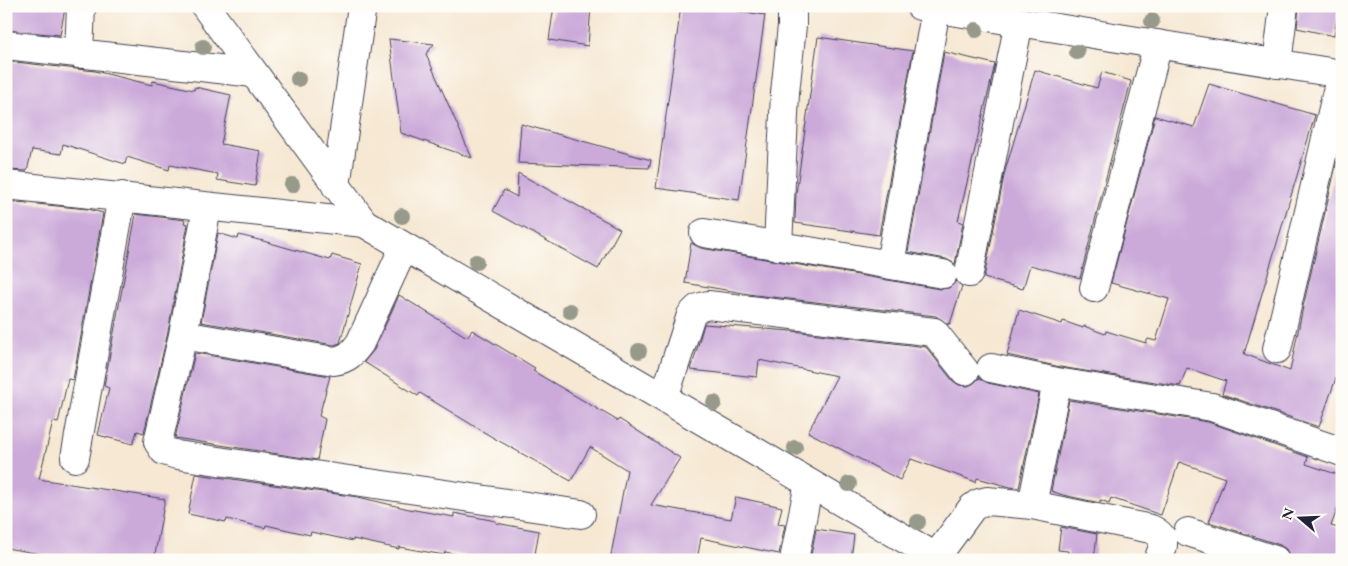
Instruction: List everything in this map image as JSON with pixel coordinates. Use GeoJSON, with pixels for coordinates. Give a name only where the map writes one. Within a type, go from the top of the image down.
{"type":"FeatureCollection","features":[{"type":"Feature","properties":{"kind":"street"},"geometry":{"type":"LineString","coordinates":[[79,54],[81,6]]}},
{"type":"Feature","properties":{"kind":"street"},"geometry":{"type":"LineString","coordinates":[[205,6],[364,223],[938,558],[972,508],[979,503],[995,500],[1032,504],[1151,529],[1159,533],[1163,539],[1164,545],[1158,560]]}},
{"type":"Feature","properties":{"kind":"street"},"geometry":{"type":"LineString","coordinates":[[336,186],[362,6]]}},
{"type":"Feature","properties":{"kind":"street"},"geometry":{"type":"LineString","coordinates":[[778,246],[785,93],[792,26],[792,6]]}},
{"type":"Feature","properties":{"kind":"street"},"geometry":{"type":"LineString","coordinates":[[1276,64],[1284,6]]}},
{"type":"Feature","properties":{"kind":"street"},"geometry":{"type":"LineString","coordinates":[[890,264],[940,8],[1342,74],[1277,349]]}},
{"type":"Feature","properties":{"kind":"street"},"geometry":{"type":"LineString","coordinates":[[704,233],[956,273],[1019,22]]}},
{"type":"Feature","properties":{"kind":"street"},"geometry":{"type":"LineString","coordinates":[[1094,288],[1158,44]]}},
{"type":"Feature","properties":{"kind":"street"},"geometry":{"type":"LineString","coordinates":[[6,45],[254,73]]}},
{"type":"Feature","properties":{"kind":"street"},"geometry":{"type":"LineString","coordinates":[[6,185],[122,196],[207,208],[364,223]]}},
{"type":"Feature","properties":{"kind":"street"},"geometry":{"type":"LineString","coordinates":[[75,458],[122,196]]}},
{"type":"Feature","properties":{"kind":"street"},"geometry":{"type":"LineString","coordinates":[[207,208],[183,336],[158,442],[164,451],[176,455],[581,514]]}},
{"type":"Feature","properties":{"kind":"street"},"geometry":{"type":"LineString","coordinates":[[183,336],[334,360],[345,359],[360,343],[404,246]]}},
{"type":"Feature","properties":{"kind":"street"},"geometry":{"type":"LineString","coordinates":[[664,398],[692,315],[698,308],[708,305],[934,332],[978,370],[1212,407],[1342,452]]}},
{"type":"Feature","properties":{"kind":"street"},"geometry":{"type":"LineString","coordinates":[[1032,504],[1057,382]]}},
{"type":"Feature","properties":{"kind":"street"},"geometry":{"type":"LineString","coordinates":[[794,560],[809,483]]}},
{"type":"Feature","properties":{"kind":"street"},"geometry":{"type":"LineString","coordinates":[[1188,532],[1275,560]]}},
{"type":"Feature","properties":{"kind":"building"},"geometry":{"type":"Polygon","coordinates":[[[6,6],[53,6],[65,8],[60,35],[6,30],[6,6]]]}},
{"type":"Feature","properties":{"kind":"building"},"geometry":{"type":"Polygon","coordinates":[[[554,6],[591,6],[588,46],[549,40],[554,6]]]}},
{"type":"Feature","properties":{"kind":"building"},"geometry":{"type":"Polygon","coordinates":[[[681,6],[702,6],[765,15],[739,200],[656,188],[681,6]]]}},
{"type":"Feature","properties":{"kind":"building"},"geometry":{"type":"Polygon","coordinates":[[[1299,6],[1339,6],[1334,36],[1297,28],[1299,6]]]}},
{"type":"Feature","properties":{"kind":"building"},"geometry":{"type":"Polygon","coordinates":[[[818,37],[913,51],[879,235],[795,223],[796,194],[818,37]]]}},
{"type":"Feature","properties":{"kind":"building"},"geometry":{"type":"Polygon","coordinates":[[[389,39],[434,44],[426,54],[472,158],[401,133],[389,39]]]}},
{"type":"Feature","properties":{"kind":"building"},"geometry":{"type":"Polygon","coordinates":[[[944,52],[995,64],[958,221],[963,223],[955,264],[946,259],[908,252],[944,52]]]}},
{"type":"Feature","properties":{"kind":"building"},"geometry":{"type":"Polygon","coordinates":[[[6,61],[95,71],[152,85],[153,81],[194,90],[195,87],[231,95],[221,144],[261,151],[255,186],[217,180],[218,174],[170,165],[169,170],[127,157],[125,164],[63,144],[61,154],[32,150],[27,171],[6,170],[6,61]]]}},
{"type":"Feature","properties":{"kind":"building"},"geometry":{"type":"Polygon","coordinates":[[[1035,70],[1097,88],[1102,72],[1131,81],[1080,278],[1030,265],[1023,289],[984,278],[1005,171],[1035,70]]]}},
{"type":"Feature","properties":{"kind":"building"},"geometry":{"type":"Polygon","coordinates":[[[1209,84],[1315,115],[1244,354],[1290,371],[1337,161],[1342,162],[1342,351],[1336,378],[1319,427],[1222,394],[1226,381],[1187,368],[1180,386],[1060,367],[1007,355],[1019,310],[1062,324],[1063,321],[1083,328],[1084,326],[1105,334],[1106,331],[1146,343],[1148,339],[1156,341],[1169,299],[1111,283],[1155,116],[1194,127],[1209,84]]]}},
{"type":"Feature","properties":{"kind":"building"},"geometry":{"type":"Polygon","coordinates":[[[521,124],[651,160],[649,168],[518,163],[521,124]]]}},
{"type":"Feature","properties":{"kind":"building"},"geometry":{"type":"Polygon","coordinates":[[[518,173],[620,229],[598,269],[493,211],[504,190],[517,197],[518,173]]]}},
{"type":"Feature","properties":{"kind":"building"},"geometry":{"type":"Polygon","coordinates":[[[6,201],[88,209],[103,213],[73,380],[68,379],[58,423],[53,422],[39,479],[165,499],[154,560],[76,560],[6,548],[6,201]]]}},
{"type":"Feature","properties":{"kind":"building"},"geometry":{"type":"Polygon","coordinates":[[[136,214],[185,220],[184,223],[188,224],[168,332],[144,433],[137,431],[133,444],[98,435],[109,388],[104,386],[136,214]]]}},
{"type":"Feature","properties":{"kind":"building"},"geometry":{"type":"Polygon","coordinates":[[[218,233],[238,239],[239,235],[330,260],[332,255],[362,264],[340,343],[334,345],[201,322],[218,233]]]}},
{"type":"Feature","properties":{"kind":"building"},"geometry":{"type":"Polygon","coordinates":[[[691,243],[701,248],[940,289],[949,288],[956,281],[962,286],[950,324],[948,323],[948,325],[936,316],[755,295],[685,283],[691,243]]]}},
{"type":"Feature","properties":{"kind":"building"},"geometry":{"type":"Polygon","coordinates":[[[399,295],[467,337],[472,330],[535,368],[533,371],[618,421],[619,419],[680,458],[651,505],[731,519],[736,497],[782,507],[778,524],[785,525],[779,554],[701,538],[697,560],[610,560],[627,470],[590,447],[571,481],[492,437],[420,393],[418,396],[364,362],[374,350],[399,295]]]}},
{"type":"Feature","properties":{"kind":"building"},"geometry":{"type":"Polygon","coordinates":[[[704,324],[802,332],[926,347],[953,381],[959,385],[968,386],[979,378],[988,383],[1039,394],[1019,488],[977,478],[976,482],[911,459],[900,480],[808,432],[837,376],[759,360],[757,377],[691,370],[704,324]]]}},
{"type":"Feature","properties":{"kind":"building"},"geometry":{"type":"Polygon","coordinates":[[[195,353],[330,376],[319,416],[325,419],[317,460],[175,438],[195,353]]]}},
{"type":"Feature","properties":{"kind":"building"},"geometry":{"type":"Polygon","coordinates":[[[1069,400],[1208,422],[1308,457],[1306,464],[1342,476],[1342,496],[1331,526],[1342,529],[1342,560],[1290,560],[1287,550],[1280,545],[1209,522],[1225,478],[1179,462],[1161,515],[1111,498],[1109,503],[1100,500],[1100,503],[1051,491],[1069,400]]]}},
{"type":"Feature","properties":{"kind":"building"},"geometry":{"type":"Polygon","coordinates":[[[196,474],[358,497],[409,509],[454,517],[454,513],[539,531],[534,560],[488,560],[445,552],[444,555],[399,547],[399,549],[311,532],[310,535],[266,525],[265,528],[227,519],[226,522],[188,514],[196,474]]]}},
{"type":"Feature","properties":{"kind":"building"},"geometry":{"type":"Polygon","coordinates":[[[1061,527],[1097,534],[1094,560],[1068,558],[1068,551],[1058,550],[1061,527]]]}},
{"type":"Feature","properties":{"kind":"building"},"geometry":{"type":"Polygon","coordinates":[[[816,529],[854,535],[851,560],[810,560],[816,529]]]}}]}
